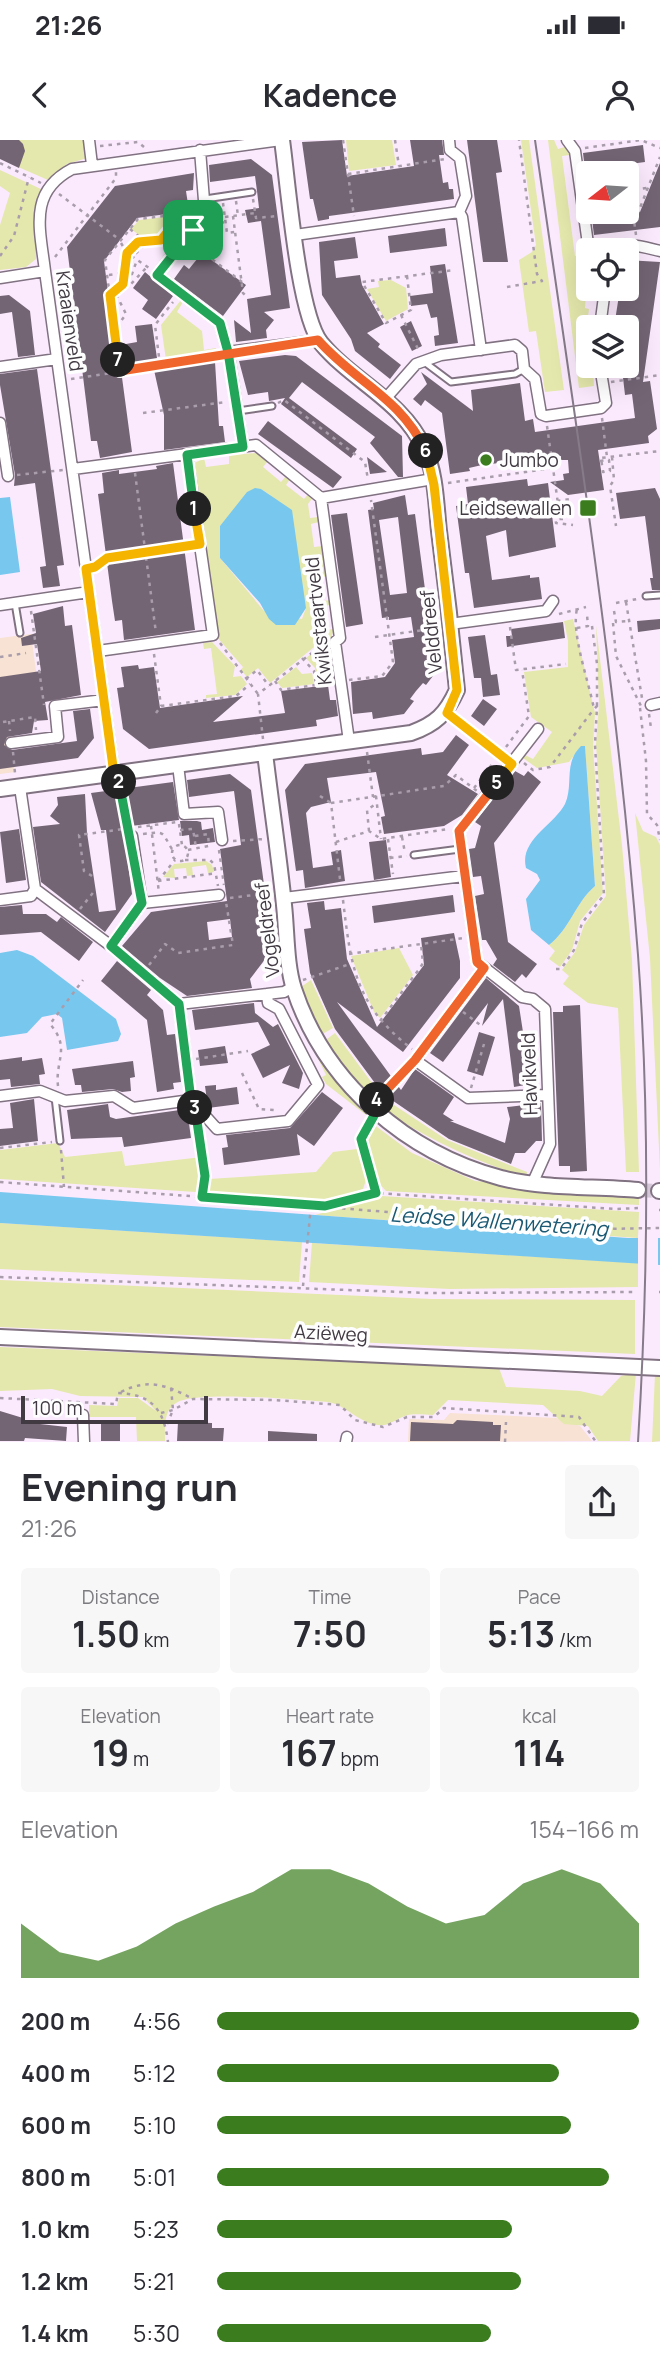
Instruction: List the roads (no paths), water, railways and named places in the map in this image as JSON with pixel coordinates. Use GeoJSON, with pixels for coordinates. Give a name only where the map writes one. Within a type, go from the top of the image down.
{"type":"FeatureCollection","features":[{"type":"Feature","properties":{"kind":"street"},"geometry":{"type":"LineString","coordinates":[[89,144],[92,165],[282,140]]}},
{"type":"Feature","properties":{"kind":"street","name":"Velddreef"},"geometry":{"type":"LineString","coordinates":[[282,140],[306,312],[318,340],[333,357],[386,398],[413,425],[426,451],[433,482],[457,690],[447,713]]}},
{"type":"Feature","properties":{"kind":"street"},"geometry":{"type":"LineString","coordinates":[[449,140],[450,150],[460,158],[466,196],[458,212]]}},
{"type":"Feature","properties":{"kind":"street"},"geometry":{"type":"LineString","coordinates":[[567,140],[575,151],[587,238]]}},
{"type":"Feature","properties":{"kind":"street"},"geometry":{"type":"LineString","coordinates":[[200,150],[205,213],[187,240],[157,275],[220,323],[228,354],[243,447]]}},
{"type":"Feature","properties":{"kind":"street","name":"Kraaienveld"},"geometry":{"type":"LineString","coordinates":[[92,165],[72,169],[49,186],[40,204],[45,271],[116,773]]}},
{"type":"Feature","properties":{"kind":"street"},"geometry":{"type":"LineString","coordinates":[[295,235],[458,212]]}},
{"type":"Feature","properties":{"kind":"street"},"geometry":{"type":"LineString","coordinates":[[458,212],[462,217],[481,350]]}},
{"type":"Feature","properties":{"kind":"street"},"geometry":{"type":"LineString","coordinates":[[639,245],[660,251]]}},
{"type":"Feature","properties":{"kind":"street"},"geometry":{"type":"LineString","coordinates":[[0,278],[45,271]]}},
{"type":"Feature","properties":{"kind":"street"},"geometry":{"type":"LineString","coordinates":[[228,354],[318,340]]}},
{"type":"Feature","properties":{"kind":"street"},"geometry":{"type":"LineString","coordinates":[[386,398],[416,363],[515,345],[522,351],[524,369],[535,379],[541,414],[546,416],[601,408],[606,403],[601,378]]}},
{"type":"Feature","properties":{"kind":"street"},"geometry":{"type":"LineString","coordinates":[[0,355],[1,366],[57,359]]}},
{"type":"Feature","properties":{"kind":"street"},"geometry":{"type":"LineString","coordinates":[[0,423],[8,477]]}},
{"type":"Feature","properties":{"kind":"street"},"geometry":{"type":"LineString","coordinates":[[73,469],[256,445],[321,498],[433,482]]}},
{"type":"Feature","properties":{"kind":"street"},"geometry":{"type":"LineString","coordinates":[[98,651],[213,635],[187,455]]}},
{"type":"Feature","properties":{"kind":"street","name":"Kwikstaartveld"},"geometry":{"type":"LineString","coordinates":[[321,498],[340,638],[335,642],[349,741]]}},
{"type":"Feature","properties":{"kind":"street"},"geometry":{"type":"LineString","coordinates":[[0,605],[89,592]]}},
{"type":"Feature","properties":{"kind":"street"},"geometry":{"type":"LineString","coordinates":[[450,625],[546,611],[553,601]]}},
{"type":"Feature","properties":{"kind":"street"},"geometry":{"type":"LineString","coordinates":[[11,743],[58,737],[55,706],[104,700]]}},
{"type":"Feature","properties":{"kind":"street"},"geometry":{"type":"LineString","coordinates":[[0,789],[411,733],[430,726],[447,713],[500,754],[514,761]]}},
{"type":"Feature","properties":{"kind":"street"},"geometry":{"type":"LineString","coordinates":[[538,729],[459,831],[477,962],[484,968],[415,1060],[468,1098],[547,1095]]}},
{"type":"Feature","properties":{"kind":"street","name":"Vogeldreef"},"geometry":{"type":"LineString","coordinates":[[265,753],[293,985],[321,1048],[372,1109],[424,1147],[466,1168],[533,1182],[638,1190]]}},
{"type":"Feature","properties":{"kind":"street"},"geometry":{"type":"LineString","coordinates":[[178,765],[181,818],[218,812],[220,842]]}},
{"type":"Feature","properties":{"kind":"street"},"geometry":{"type":"LineString","coordinates":[[0,900],[31,896],[35,889],[20,787]]}},
{"type":"Feature","properties":{"kind":"street"},"geometry":{"type":"LineString","coordinates":[[111,946],[142,903],[129,832]]}},
{"type":"Feature","properties":{"kind":"street"},"geometry":{"type":"LineString","coordinates":[[283,895],[464,876]]}},
{"type":"Feature","properties":{"kind":"street"},"geometry":{"type":"LineString","coordinates":[[35,889],[111,946],[179,1004],[193,1103],[217,1129],[288,1121],[318,1085],[279,1009],[268,1003],[267,994]]}},
{"type":"Feature","properties":{"kind":"street"},"geometry":{"type":"LineString","coordinates":[[142,903],[160,903],[222,890]]}},
{"type":"Feature","properties":{"kind":"street","name":"Havikveld"},"geometry":{"type":"LineString","coordinates":[[484,968],[522,997],[533,999],[545,1009],[550,1144],[533,1182]]}},
{"type":"Feature","properties":{"kind":"street"},"geometry":{"type":"LineString","coordinates":[[179,1004],[267,994],[293,985]]}},
{"type":"Feature","properties":{"kind":"street"},"geometry":{"type":"LineString","coordinates":[[0,1096],[40,1091],[57,1098],[114,1096],[133,1108],[193,1103]]}},
{"type":"Feature","properties":{"kind":"street","name":"Aziëweg"},"geometry":{"type":"LineString","coordinates":[[0,1337],[660,1368]]}},
{"type":"Feature","properties":{"kind":"street"},"geometry":{"type":"LineString","coordinates":[[83,1415],[84,1441]]}},
{"type":"Feature","properties":{"kind":"lane"},"geometry":{"type":"LineString","coordinates":[[205,199],[252,192]]}},
{"type":"Feature","properties":{"kind":"lane"},"geometry":{"type":"LineString","coordinates":[[423,361],[451,382],[515,373],[524,369]]}},
{"type":"Feature","properties":{"kind":"lane"},"geometry":{"type":"LineString","coordinates":[[236,406],[272,405]]}},
{"type":"Feature","properties":{"kind":"lane"},"geometry":{"type":"LineString","coordinates":[[646,596],[660,595]]}},
{"type":"Feature","properties":{"kind":"lane"},"geometry":{"type":"LineString","coordinates":[[15,603],[20,633]]}},
{"type":"Feature","properties":{"kind":"lane"},"geometry":{"type":"LineString","coordinates":[[414,855],[460,849]]}},
{"type":"Feature","properties":{"kind":"lane"},"geometry":{"type":"LineString","coordinates":[[57,1098],[60,1141]]}},
{"type":"Feature","properties":{"kind":"water"},"geometry":{"type":"Polygon","coordinates":[[[255,488],[261,489],[292,510],[306,608],[295,625],[276,625],[269,619],[260,603],[220,558],[220,526],[247,492],[255,488]]]}},
{"type":"Feature","properties":{"kind":"water"},"geometry":{"type":"Polygon","coordinates":[[[10,497],[20,572],[0,575],[0,498],[10,497]]]}},
{"type":"Feature","properties":{"kind":"water"},"geometry":{"type":"Polygon","coordinates":[[[581,746],[585,746],[595,886],[562,932],[549,945],[531,930],[526,899],[540,880],[537,874],[526,868],[525,858],[532,841],[565,804],[570,767],[581,746]]]}},
{"type":"Feature","properties":{"kind":"water"},"geometry":{"type":"Polygon","coordinates":[[[17,950],[33,956],[116,1019],[121,1034],[118,1041],[67,1050],[62,1018],[57,1014],[42,1017],[27,1033],[0,1037],[0,953],[17,950]]]}},
{"type":"Feature","properties":{"kind":"water"},"geometry":{"type":"Polygon","coordinates":[[[0,1192],[628,1238],[660,1238],[660,1265],[0,1223],[0,1192]]]}},
{"type":"Feature","properties":{"kind":"tunnel"},"geometry":{"type":"LineString","coordinates":[[638,1190],[659,1191]]}},
{"type":"Feature","properties":{"kind":"tram line"},"geometry":{"type":"LineString","coordinates":[[535,140],[619,751],[638,955],[646,1137],[644,1321],[638,1442]]}},
{"type":"Feature","properties":{"kind":"place","name":"Jumbo"},"geometry":{"type":"Point","coordinates":[486,460]}},
{"type":"Feature","properties":{"kind":"place","name":"Leidsewallen"},"geometry":{"type":"Point","coordinates":[588,508]}},
{"type":"Feature","properties":{"kind":"water label","name":"Leidse Wallenwetering"},"geometry":{"type":"Point","coordinates":[499,1222]}}]}
